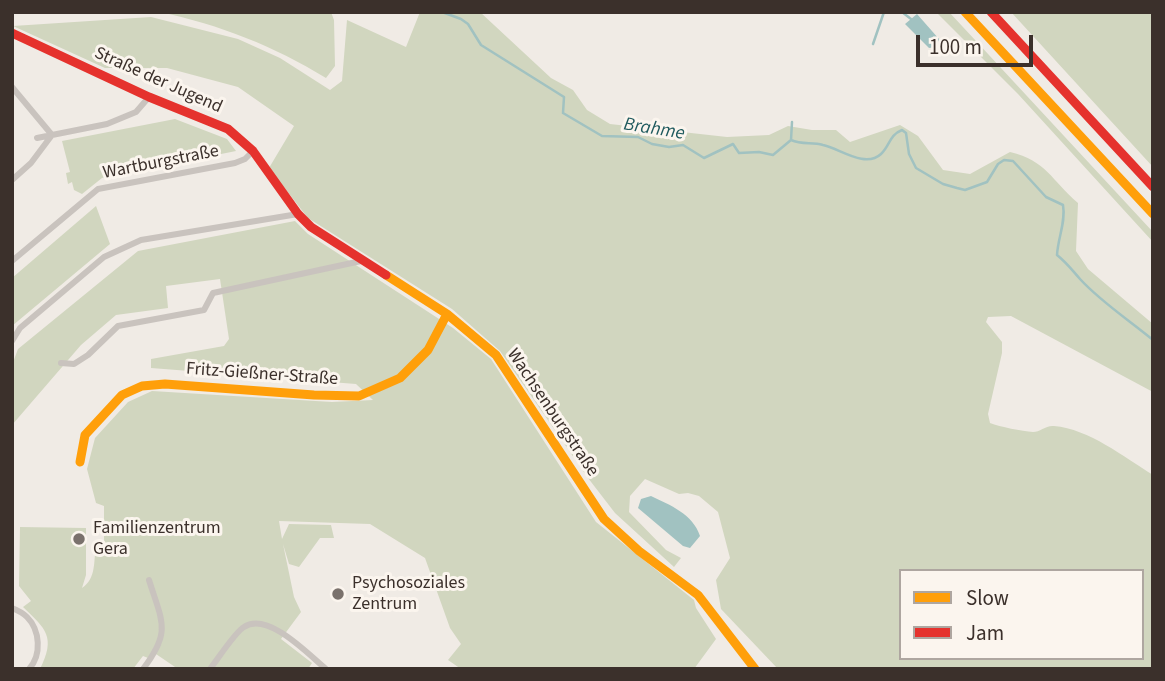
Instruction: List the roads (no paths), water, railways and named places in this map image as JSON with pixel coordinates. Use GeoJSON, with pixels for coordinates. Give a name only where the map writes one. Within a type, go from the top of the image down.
{"type":"FeatureCollection","features":[{"type":"Feature","properties":{"kind":"main road"},"geometry":{"type":"LineString","coordinates":[[965,12],[1153,214]]}},
{"type":"Feature","properties":{"kind":"main road"},"geometry":{"type":"LineString","coordinates":[[991,12],[1153,187]]}},
{"type":"Feature","properties":{"kind":"main road","name":"Straße der Jugend"},"geometry":{"type":"LineString","coordinates":[[12,33],[149,97],[228,129],[253,151],[274,180]]}},
{"type":"Feature","properties":{"kind":"main road","name":"Wachsenburgstraße"},"geometry":{"type":"LineString","coordinates":[[274,180],[298,214],[311,227],[447,314],[496,355],[604,519],[639,551],[698,595],[755,669]]}},
{"type":"Feature","properties":{"kind":"main road","name":"Fritz-Gießner-Straße"},"geometry":{"type":"LineString","coordinates":[[80,462],[85,435],[122,395],[139,388],[164,384],[359,396],[400,378],[428,350],[447,314]]}},
{"type":"Feature","properties":{"kind":"street"},"geometry":{"type":"LineString","coordinates":[[12,87],[52,135]]}},
{"type":"Feature","properties":{"kind":"street"},"geometry":{"type":"LineString","coordinates":[[37,138],[107,124],[136,112],[149,97]]}},
{"type":"Feature","properties":{"kind":"street"},"geometry":{"type":"LineString","coordinates":[[12,180],[31,163],[52,135]]}},
{"type":"Feature","properties":{"kind":"street","name":"Wartburgstraße"},"geometry":{"type":"LineString","coordinates":[[12,261],[98,189],[235,163],[245,159],[253,151]]}},
{"type":"Feature","properties":{"kind":"street"},"geometry":{"type":"LineString","coordinates":[[12,341],[20,328],[104,257],[141,240],[298,214]]}},
{"type":"Feature","properties":{"kind":"street"},"geometry":{"type":"LineString","coordinates":[[61,363],[75,364],[118,326],[204,310],[213,293],[361,261]]}},
{"type":"Feature","properties":{"kind":"street"},"geometry":{"type":"LineString","coordinates":[[143,669],[163,638],[163,626],[149,580]]}},
{"type":"Feature","properties":{"kind":"street"},"geometry":{"type":"LineString","coordinates":[[12,608],[26,616],[38,640],[37,655],[29,669]]}},
{"type":"Feature","properties":{"kind":"street"},"geometry":{"type":"LineString","coordinates":[[210,669],[244,626],[259,622],[271,626],[326,669]]}},
{"type":"Feature","properties":{"kind":"water"},"geometry":{"type":"Polygon","coordinates":[[[917,14],[939,39],[936,47],[929,48],[905,24],[917,14]]]}},
{"type":"Feature","properties":{"kind":"water"},"geometry":{"type":"Polygon","coordinates":[[[651,496],[680,511],[697,528],[700,536],[690,548],[683,546],[638,508],[641,499],[651,496]]]}},
{"type":"Feature","properties":{"kind":"waterway","name":"Brahme"},"geometry":{"type":"LineString","coordinates":[[442,12],[461,19],[468,24],[481,45],[564,97],[563,113],[602,136],[638,137],[652,144],[669,147],[683,145],[704,158],[733,144],[739,153],[759,152],[773,155],[791,140],[823,145],[860,159],[867,159],[881,154],[894,135],[902,130],[906,133],[909,154],[916,168],[943,184],[965,190],[987,182],[998,164],[1004,160],[1013,161],[1046,197],[1063,205],[1057,255],[1097,295],[1153,340]]}},
{"type":"Feature","properties":{"kind":"waterway"},"geometry":{"type":"LineString","coordinates":[[873,44],[884,12]]}},
{"type":"Feature","properties":{"kind":"waterway"},"geometry":{"type":"LineString","coordinates":[[902,12],[911,19]]}},
{"type":"Feature","properties":{"kind":"waterway"},"geometry":{"type":"LineString","coordinates":[[791,140],[792,122]]}},
{"type":"Feature","properties":{"kind":"place","name":"Familienzentrum Gera"},"geometry":{"type":"Point","coordinates":[79,539]}},
{"type":"Feature","properties":{"kind":"place","name":"Psychosoziales Zentrum"},"geometry":{"type":"Point","coordinates":[338,594]}}]}
